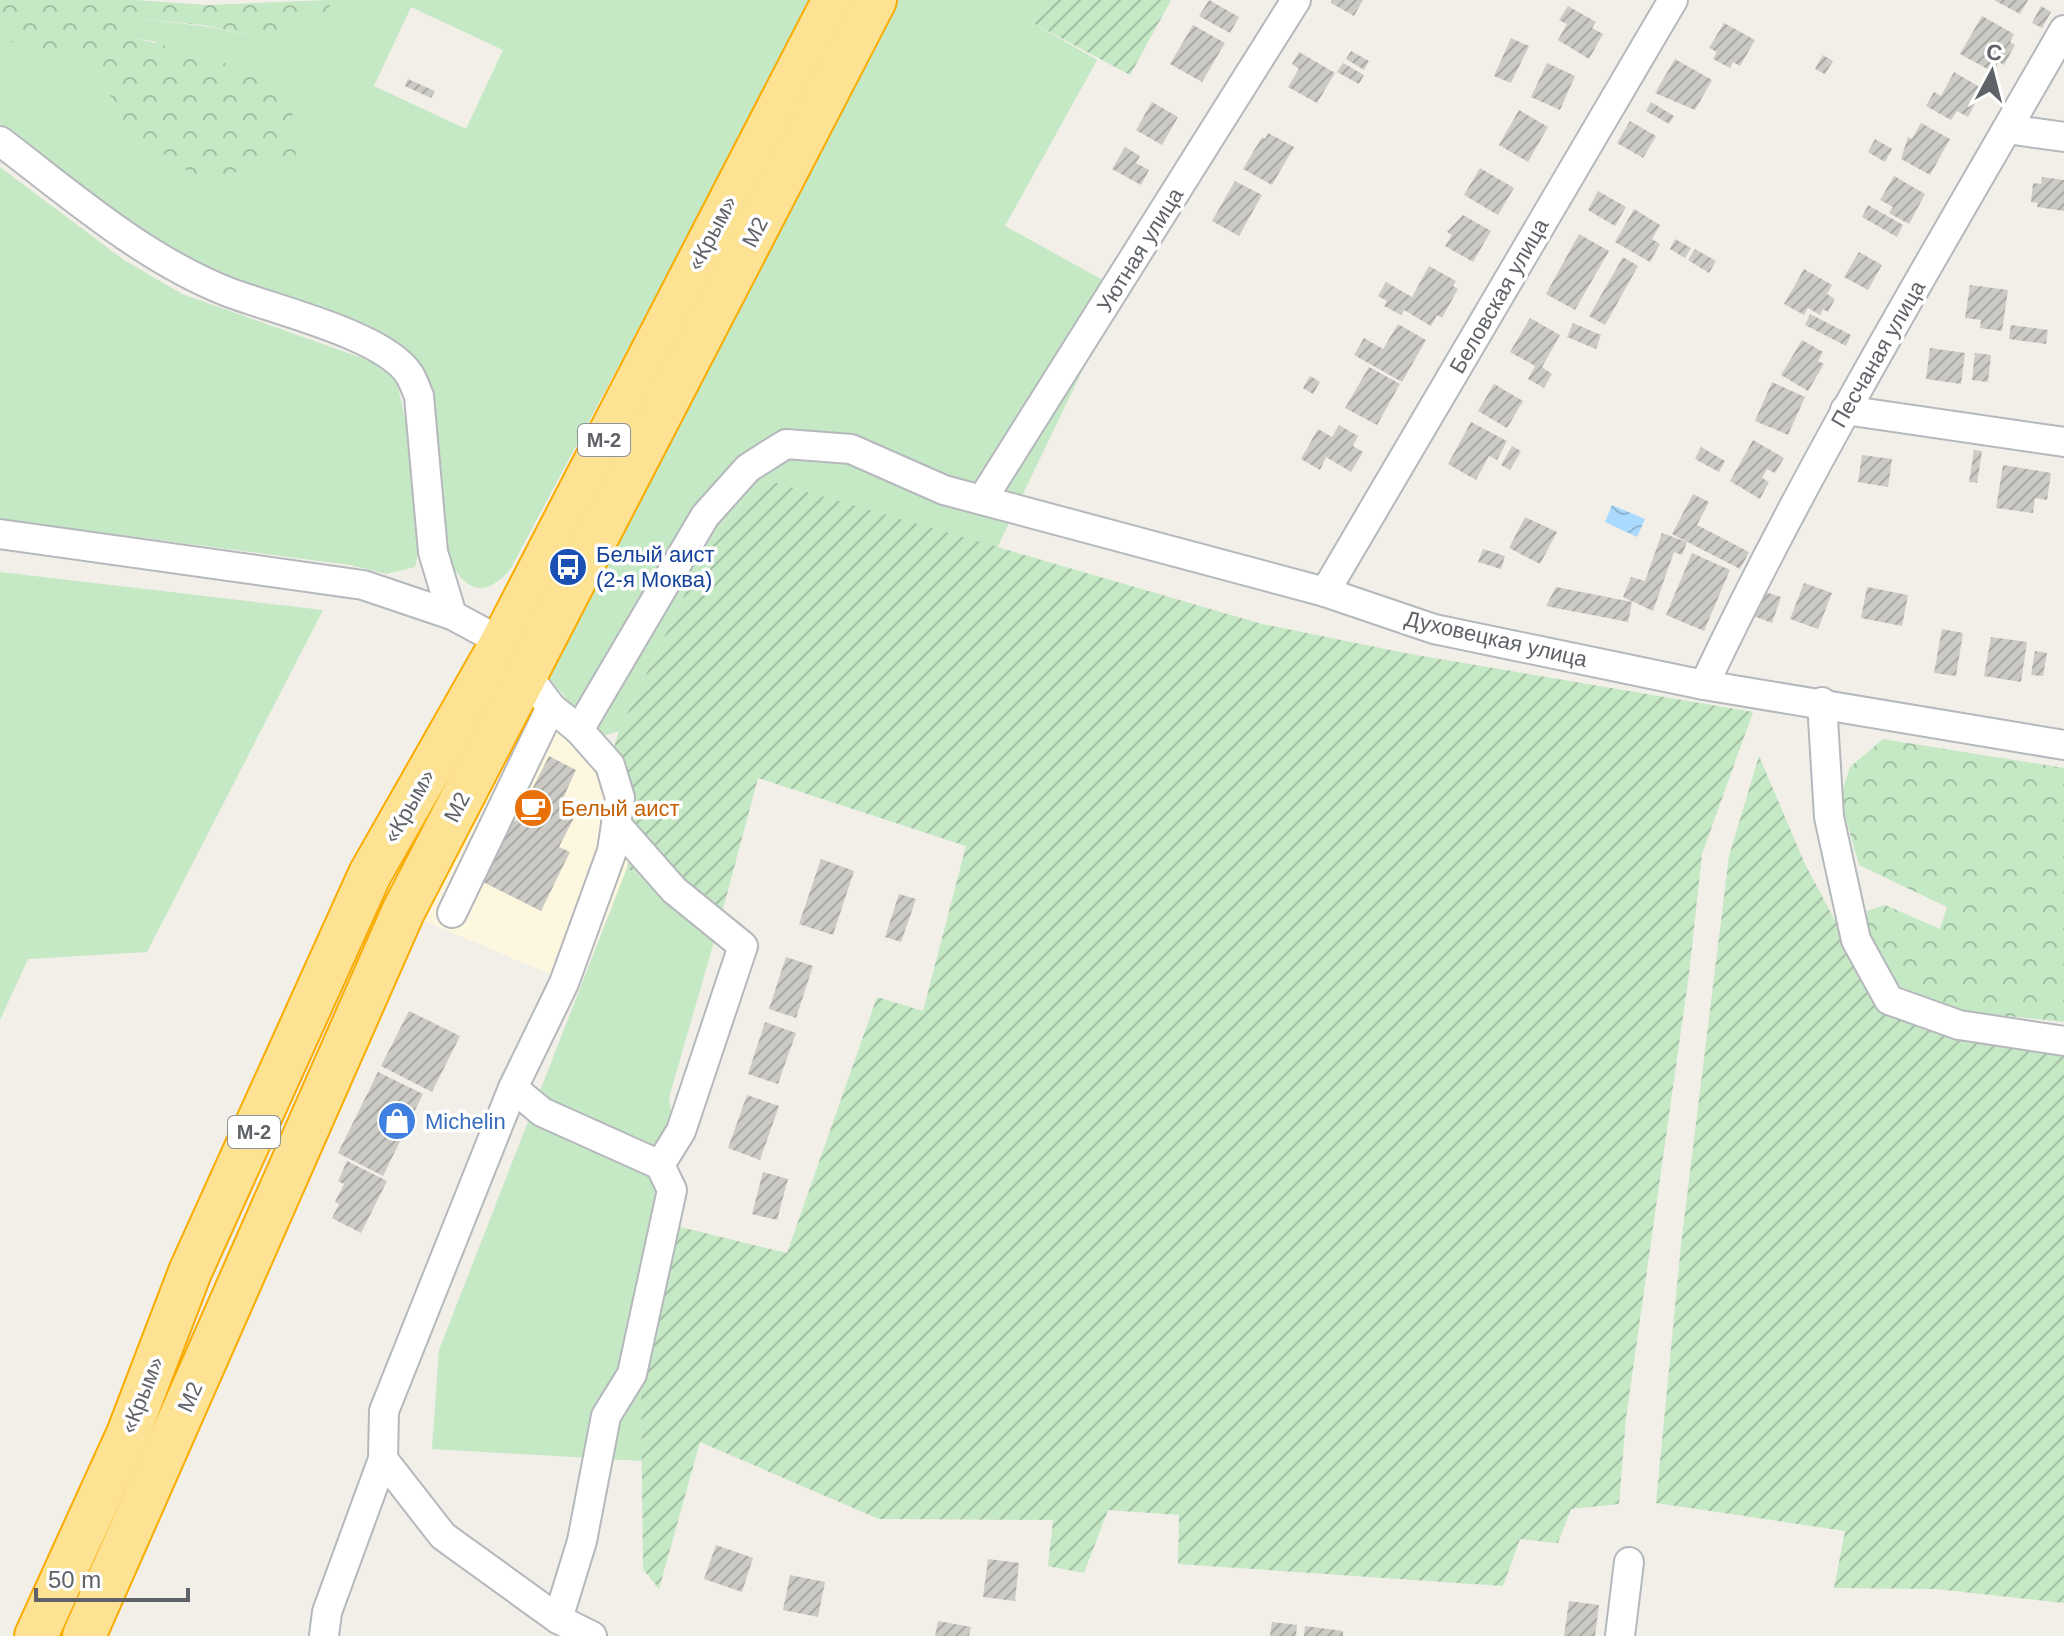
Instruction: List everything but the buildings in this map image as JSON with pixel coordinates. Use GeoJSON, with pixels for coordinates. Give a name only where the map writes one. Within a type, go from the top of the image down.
{"type":"FeatureCollection","features":[{"type":"Feature","properties":{"kind":"highway","name":"«Крым»"},"geometry":{"type":"LineString","coordinates":[[36,1636],[128,1434],[190,1272],[370,874],[515,658],[834,0]]}},
{"type":"Feature","properties":{"kind":"highway","name":"М2"},"geometry":{"type":"LineString","coordinates":[[84,1636],[515,658],[875,0]]}},
{"type":"Feature","properties":{"kind":"street","name":"Уютная улица"},"geometry":{"type":"LineString","coordinates":[[982,500],[1296,0]]}},
{"type":"Feature","properties":{"kind":"street","name":"Беловская улица"},"geometry":{"type":"LineString","coordinates":[[1325,592],[1673,0]]}},
{"type":"Feature","properties":{"kind":"street","name":"Песчаная улица"},"geometry":{"type":"LineString","coordinates":[[1704,685],[1761,565],[1845,410],[2064,30]]}},
{"type":"Feature","properties":{"kind":"street"},"geometry":{"type":"LineString","coordinates":[[2007,129],[2064,137]]}},
{"type":"Feature","properties":{"kind":"street"},"geometry":{"type":"LineString","coordinates":[[0,141],[102,218],[185,272],[226,291],[348,335],[389,354],[409,373],[419,396],[433,552],[452,615]]}},
{"type":"Feature","properties":{"kind":"street"},"geometry":{"type":"LineString","coordinates":[[1845,410],[2064,442]]}},
{"type":"Feature","properties":{"kind":"street","name":"Духовецкая улица"},"geometry":{"type":"LineString","coordinates":[[579,730],[705,516],[748,468],[786,444],[851,449],[944,490],[1325,592],[1434,629],[1704,685],[1822,702],[2064,745]]}},
{"type":"Feature","properties":{"kind":"street"},"geometry":{"type":"LineString","coordinates":[[0,534],[363,585],[452,615],[515,658],[551,707],[579,730],[610,765],[620,798],[612,851],[564,983],[513,1088],[384,1411],[383,1459],[327,1612],[324,1636]]}},
{"type":"Feature","properties":{"kind":"street"},"geometry":{"type":"LineString","coordinates":[[1822,702],[1829,817],[1856,940],[1889,1000],[1959,1025],[2064,1041]]}},
{"type":"Feature","properties":{"kind":"street"},"geometry":{"type":"LineString","coordinates":[[452,913],[551,707]]}},
{"type":"Feature","properties":{"kind":"street"},"geometry":{"type":"LineString","coordinates":[[616,824],[674,890],[743,946],[681,1131],[660,1165]]}},
{"type":"Feature","properties":{"kind":"street"},"geometry":{"type":"LineString","coordinates":[[513,1088],[542,1112],[660,1165],[672,1190],[632,1374],[606,1416],[582,1541],[558,1619]]}},
{"type":"Feature","properties":{"kind":"street"},"geometry":{"type":"LineString","coordinates":[[383,1459],[443,1536],[558,1619],[592,1636]]}},
{"type":"Feature","properties":{"kind":"street"},"geometry":{"type":"LineString","coordinates":[[1620,1636],[1629,1562]]}},
{"type":"Feature","properties":{"kind":"shaded area"},"geometry":{"type":"Polygon","coordinates":[[[485,633],[548,677],[599,737],[614,747],[630,776],[636,807],[627,868],[579,986],[403,912],[370,874],[485,633]]]}},
{"type":"Feature","properties":{"kind":"green space"},"geometry":{"type":"Polygon","coordinates":[[[0,0],[135,0],[207,5],[327,0],[331,9],[268,39],[203,25],[133,18],[120,34],[217,59],[291,97],[296,157],[202,181],[129,130],[92,62],[0,39],[0,0]]]}},
{"type":"Feature","properties":{"kind":"green space"},"geometry":{"type":"Polygon","coordinates":[[[327,0],[813,0],[510,570],[485,588],[471,586],[464,581],[450,563],[416,364],[189,263],[107,210],[0,124],[0,39],[92,62],[129,130],[157,42],[119,35],[133,18],[203,26],[268,39],[330,8],[327,0]],[[411,7],[374,86],[466,129],[503,50],[411,7]]]}},
{"type":"Feature","properties":{"kind":"green space"},"geometry":{"type":"Polygon","coordinates":[[[869,0],[1045,0],[1033,23],[1097,60],[1005,226],[1121,290],[997,548],[763,479],[713,535],[619,731],[599,737],[548,677],[869,0]]]}},
{"type":"Feature","properties":{"kind":"green space"},"geometry":{"type":"Polygon","coordinates":[[[1045,0],[1171,0],[1130,75],[1033,23],[1045,0]]]}},
{"type":"Feature","properties":{"kind":"green space"},"geometry":{"type":"Polygon","coordinates":[[[0,167],[124,260],[182,294],[376,363],[397,383],[406,422],[419,548],[415,567],[386,574],[350,565],[0,519],[0,167]]]}},
{"type":"Feature","properties":{"kind":"green space"},"geometry":{"type":"Polygon","coordinates":[[[763,479],[1262,624],[1410,654],[1753,712],[1702,854],[1689,974],[1626,1418],[1619,1504],[1571,1509],[1558,1543],[1520,1539],[1503,1586],[1178,1564],[1179,1515],[1108,1510],[1084,1573],[1048,1566],[1053,1520],[879,1519],[700,1442],[659,1589],[643,1569],[641,1385],[676,1226],[787,1253],[877,997],[923,1011],[966,846],[758,778],[719,924],[627,868],[634,806],[629,779],[614,747],[619,731],[713,535],[763,479]]]}},
{"type":"Feature","properties":{"kind":"green space"},"geometry":{"type":"Polygon","coordinates":[[[0,572],[323,610],[147,952],[28,959],[0,1020],[0,572]]]}},
{"type":"Feature","properties":{"kind":"green space"},"geometry":{"type":"Polygon","coordinates":[[[1883,739],[2064,768],[2064,1022],[1932,1008],[1882,979],[1866,935],[1867,911],[1885,905],[1940,929],[1947,907],[1859,865],[1840,798],[1850,767],[1883,739]]]}},
{"type":"Feature","properties":{"kind":"green space"},"geometry":{"type":"Polygon","coordinates":[[[1759,756],[1805,864],[1851,951],[1928,1013],[2064,1031],[2064,1603],[1936,1589],[1834,1588],[1845,1531],[1656,1503],[1681,1245],[1729,856],[1759,756]]]}},
{"type":"Feature","properties":{"kind":"green space"},"geometry":{"type":"Polygon","coordinates":[[[627,868],[719,924],[669,1098],[677,1145],[676,1226],[641,1385],[642,1461],[432,1449],[439,1350],[627,868]]]}},
{"type":"Feature","properties":{"kind":"water"},"geometry":{"type":"Polygon","coordinates":[[[1612,505],[1645,519],[1637,537],[1605,522],[1612,505]]]}},
{"type":"Feature","properties":{"kind":"place","name":"Белый аист (2-я Моква)"},"geometry":{"type":"Point","coordinates":[568,567]}},
{"type":"Feature","properties":{"kind":"place","name":"Белый аист"},"geometry":{"type":"Point","coordinates":[533,808]}},
{"type":"Feature","properties":{"kind":"place","name":"Michelin"},"geometry":{"type":"Point","coordinates":[397,1121]}}]}
